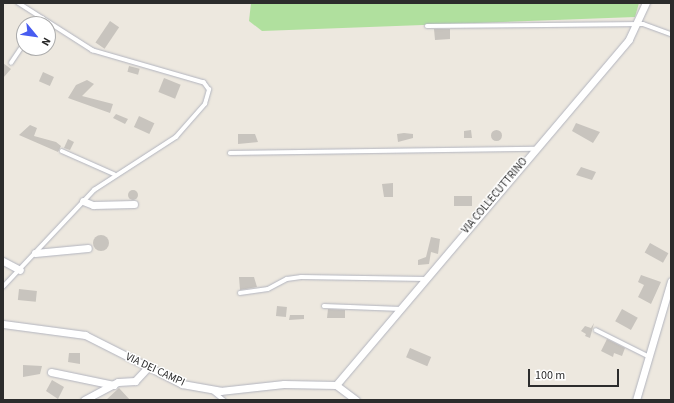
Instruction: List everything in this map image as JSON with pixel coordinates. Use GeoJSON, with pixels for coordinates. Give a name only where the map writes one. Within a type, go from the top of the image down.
{"type":"FeatureCollection","features":[{"type":"Feature","properties":{"kind":"street","name":"VIA COLLECUTTRINO"},"geometry":{"type":"LineString","coordinates":[[336,385],[638,25],[646,3]]}},
{"type":"Feature","properties":{"kind":"street"},"geometry":{"type":"LineString","coordinates":[[83,201],[93,205],[134,204]]}},
{"type":"Feature","properties":{"kind":"street"},"geometry":{"type":"LineString","coordinates":[[35,253],[88,248]]}},
{"type":"Feature","properties":{"kind":"street"},"geometry":{"type":"LineString","coordinates":[[3,261],[20,270]]}},
{"type":"Feature","properties":{"kind":"street"},"geometry":{"type":"LineString","coordinates":[[636,400],[671,281]]}},
{"type":"Feature","properties":{"kind":"street","name":"VIA DEI CAMPI"},"geometry":{"type":"LineString","coordinates":[[3,324],[85,335],[182,384],[209,389],[284,384],[336,385]]}},
{"type":"Feature","properties":{"kind":"street"},"geometry":{"type":"LineString","coordinates":[[84,400],[114,385],[135,381],[148,367]]}},
{"type":"Feature","properties":{"kind":"street"},"geometry":{"type":"LineString","coordinates":[[51,372],[114,385]]}},
{"type":"Feature","properties":{"kind":"street"},"geometry":{"type":"LineString","coordinates":[[336,385],[356,400]]}},
{"type":"Feature","properties":{"kind":"lane"},"geometry":{"type":"LineString","coordinates":[[18,3],[39,16]]}},
{"type":"Feature","properties":{"kind":"lane"},"geometry":{"type":"LineString","coordinates":[[427,26],[638,25],[671,34]]}},
{"type":"Feature","properties":{"kind":"lane"},"geometry":{"type":"LineString","coordinates":[[3,287],[83,201],[114,174],[176,137],[205,104],[209,90],[206,85],[93,51],[56,27]]}},
{"type":"Feature","properties":{"kind":"lane"},"geometry":{"type":"LineString","coordinates":[[11,63],[16,56]]}},
{"type":"Feature","properties":{"kind":"lane"},"geometry":{"type":"LineString","coordinates":[[230,153],[534,149]]}},
{"type":"Feature","properties":{"kind":"lane"},"geometry":{"type":"LineString","coordinates":[[62,151],[114,174]]}},
{"type":"Feature","properties":{"kind":"lane"},"geometry":{"type":"LineString","coordinates":[[240,293],[268,289],[287,279],[301,277],[426,279]]}},
{"type":"Feature","properties":{"kind":"lane"},"geometry":{"type":"LineString","coordinates":[[324,306],[400,309]]}},
{"type":"Feature","properties":{"kind":"lane"},"geometry":{"type":"LineString","coordinates":[[596,330],[648,356]]}},
{"type":"Feature","properties":{"kind":"lane"},"geometry":{"type":"LineString","coordinates":[[209,389],[224,400]]}},
{"type":"Feature","properties":{"kind":"green space"},"geometry":{"type":"Polygon","coordinates":[[[251,3],[639,3],[635,17],[262,31],[249,21],[251,3]]]}},
{"type":"Feature","properties":{"kind":"building"},"geometry":{"type":"Polygon","coordinates":[[[110,21],[119,27],[105,49],[95,43],[110,21]]]}},
{"type":"Feature","properties":{"kind":"building"},"geometry":{"type":"Polygon","coordinates":[[[434,29],[450,29],[450,39],[435,40],[434,29]]]}},
{"type":"Feature","properties":{"kind":"building"},"geometry":{"type":"Polygon","coordinates":[[[3,63],[11,69],[3,78],[3,63]]]}},
{"type":"Feature","properties":{"kind":"building"},"geometry":{"type":"Polygon","coordinates":[[[129,66],[140,69],[138,75],[127,72],[129,66]]]}},
{"type":"Feature","properties":{"kind":"building"},"geometry":{"type":"Polygon","coordinates":[[[43,72],[54,77],[50,86],[39,81],[43,72]]]}},
{"type":"Feature","properties":{"kind":"building"},"geometry":{"type":"Polygon","coordinates":[[[164,78],[181,85],[175,99],[158,92],[164,78]]]}},
{"type":"Feature","properties":{"kind":"building"},"geometry":{"type":"Polygon","coordinates":[[[87,80],[94,84],[82,96],[113,104],[110,113],[68,98],[76,85],[87,80]]]}},
{"type":"Feature","properties":{"kind":"building"},"geometry":{"type":"Polygon","coordinates":[[[116,114],[128,119],[125,124],[113,118],[116,114]]]}},
{"type":"Feature","properties":{"kind":"building"},"geometry":{"type":"Polygon","coordinates":[[[139,116],[154,123],[149,134],[134,127],[139,116]]]}},
{"type":"Feature","properties":{"kind":"building"},"geometry":{"type":"Polygon","coordinates":[[[576,123],[600,132],[593,143],[572,131],[576,123]]]}},
{"type":"Feature","properties":{"kind":"building"},"geometry":{"type":"Polygon","coordinates":[[[30,125],[37,128],[34,136],[56,142],[61,146],[58,152],[19,135],[30,125]]]}},
{"type":"Feature","properties":{"kind":"building"},"geometry":{"type":"Polygon","coordinates":[[[471,130],[472,138],[464,138],[464,131],[471,130]]]}},
{"type":"Feature","properties":{"kind":"building"},"geometry":{"type":"Polygon","coordinates":[[[494,130],[498,130],[500,131],[500,139],[494,140],[491,137],[491,133],[494,130]]]}},
{"type":"Feature","properties":{"kind":"building"},"geometry":{"type":"Polygon","coordinates":[[[238,134],[255,134],[258,142],[238,144],[238,134]]]}},
{"type":"Feature","properties":{"kind":"building"},"geometry":{"type":"Polygon","coordinates":[[[397,134],[413,134],[413,138],[398,142],[397,134]]]}},
{"type":"Feature","properties":{"kind":"building"},"geometry":{"type":"Polygon","coordinates":[[[68,139],[74,142],[70,150],[64,148],[68,139]]]}},
{"type":"Feature","properties":{"kind":"building"},"geometry":{"type":"Polygon","coordinates":[[[581,167],[596,172],[592,180],[576,175],[581,167]]]}},
{"type":"Feature","properties":{"kind":"building"},"geometry":{"type":"Polygon","coordinates":[[[393,183],[393,197],[384,197],[382,184],[393,183]]]}},
{"type":"Feature","properties":{"kind":"building"},"geometry":{"type":"Polygon","coordinates":[[[131,190],[135,190],[137,191],[137,199],[131,200],[128,197],[128,193],[131,190]]]}},
{"type":"Feature","properties":{"kind":"building"},"geometry":{"type":"Polygon","coordinates":[[[454,196],[472,196],[472,206],[454,206],[454,196]]]}},
{"type":"Feature","properties":{"kind":"building"},"geometry":{"type":"Polygon","coordinates":[[[98,235],[104,235],[109,240],[107,249],[104,251],[98,251],[93,246],[93,240],[98,235]]]}},
{"type":"Feature","properties":{"kind":"building"},"geometry":{"type":"Polygon","coordinates":[[[431,237],[440,239],[438,254],[431,252],[429,264],[418,265],[418,260],[426,257],[431,237]]]}},
{"type":"Feature","properties":{"kind":"building"},"geometry":{"type":"Polygon","coordinates":[[[650,243],[668,253],[663,263],[645,253],[650,243]]]}},
{"type":"Feature","properties":{"kind":"building"},"geometry":{"type":"Polygon","coordinates":[[[641,275],[661,282],[651,304],[638,297],[644,285],[638,282],[641,275]]]}},
{"type":"Feature","properties":{"kind":"building"},"geometry":{"type":"Polygon","coordinates":[[[239,277],[254,277],[257,287],[240,290],[239,277]]]}},
{"type":"Feature","properties":{"kind":"building"},"geometry":{"type":"Polygon","coordinates":[[[19,289],[37,291],[36,302],[18,300],[19,289]]]}},
{"type":"Feature","properties":{"kind":"building"},"geometry":{"type":"Polygon","coordinates":[[[277,306],[287,307],[286,317],[276,316],[277,306]]]}},
{"type":"Feature","properties":{"kind":"building"},"geometry":{"type":"Polygon","coordinates":[[[328,309],[345,310],[345,318],[327,318],[328,309]]]}},
{"type":"Feature","properties":{"kind":"building"},"geometry":{"type":"Polygon","coordinates":[[[622,309],[638,318],[631,330],[615,321],[622,309]]]}},
{"type":"Feature","properties":{"kind":"building"},"geometry":{"type":"Polygon","coordinates":[[[290,315],[304,315],[304,319],[289,320],[290,315]]]}},
{"type":"Feature","properties":{"kind":"building"},"geometry":{"type":"Polygon","coordinates":[[[594,323],[590,338],[585,336],[586,334],[581,331],[585,326],[591,328],[594,323]]]}},
{"type":"Feature","properties":{"kind":"building"},"geometry":{"type":"Polygon","coordinates":[[[607,339],[625,348],[622,356],[614,353],[613,357],[601,351],[607,339]]]}},
{"type":"Feature","properties":{"kind":"building"},"geometry":{"type":"Polygon","coordinates":[[[410,348],[431,357],[427,366],[406,357],[410,348]]]}},
{"type":"Feature","properties":{"kind":"building"},"geometry":{"type":"Polygon","coordinates":[[[69,353],[80,353],[80,364],[68,362],[69,353]]]}},
{"type":"Feature","properties":{"kind":"building"},"geometry":{"type":"Polygon","coordinates":[[[23,365],[42,366],[40,374],[23,377],[23,365]]]}},
{"type":"Feature","properties":{"kind":"building"},"geometry":{"type":"Polygon","coordinates":[[[52,380],[64,387],[58,399],[46,391],[52,380]]]}},
{"type":"Feature","properties":{"kind":"building"},"geometry":{"type":"Polygon","coordinates":[[[119,388],[130,400],[106,400],[119,388]]]}}]}
